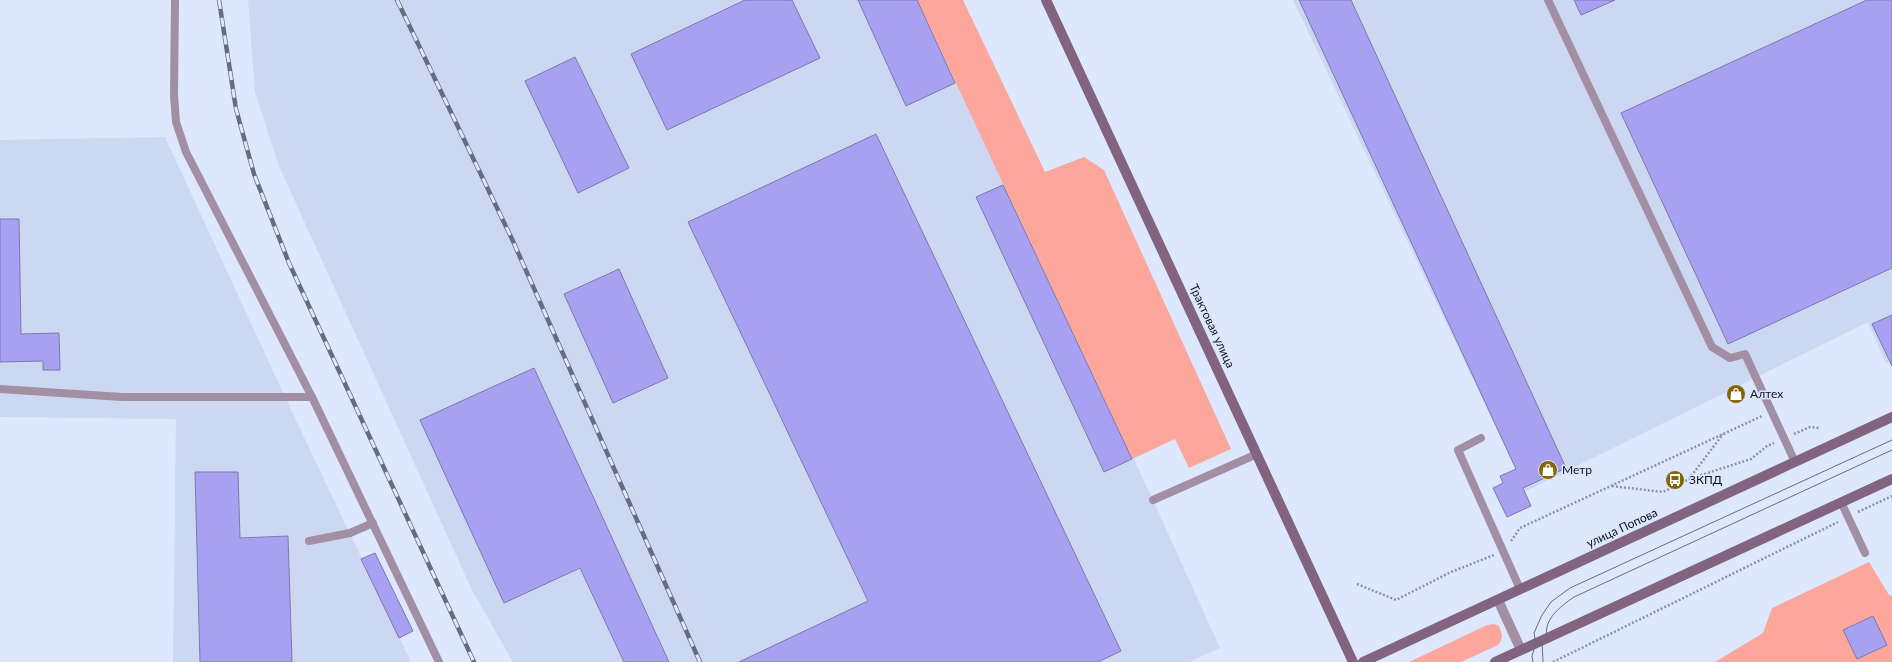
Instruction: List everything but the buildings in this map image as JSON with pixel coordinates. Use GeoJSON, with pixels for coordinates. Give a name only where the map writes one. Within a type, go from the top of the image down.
{"type":"FeatureCollection","features":[{"type":"Feature","properties":{"kind":"main road","name":"Трактовая улица"},"geometry":{"type":"LineString","coordinates":[[1046,0],[1354,662]]}},
{"type":"Feature","properties":{"kind":"main road","name":"улица Попова"},"geometry":{"type":"LineString","coordinates":[[1363,662],[1892,417]]}},
{"type":"Feature","properties":{"kind":"main road"},"geometry":{"type":"LineString","coordinates":[[1495,662],[1892,479]]}},
{"type":"Feature","properties":{"kind":"street"},"geometry":{"type":"LineString","coordinates":[[1498,600],[1521,650]]}},
{"type":"Feature","properties":{"kind":"lane"},"geometry":{"type":"LineString","coordinates":[[175,0],[174,95],[176,122],[186,152],[312,397],[439,662]]}},
{"type":"Feature","properties":{"kind":"lane"},"geometry":{"type":"LineString","coordinates":[[1548,0],[1712,347],[1730,358],[1745,354],[1795,462]]}},
{"type":"Feature","properties":{"kind":"lane"},"geometry":{"type":"LineString","coordinates":[[0,389],[122,397],[312,397]]}},
{"type":"Feature","properties":{"kind":"lane"},"geometry":{"type":"LineString","coordinates":[[1481,438],[1458,450],[1520,589]]}},
{"type":"Feature","properties":{"kind":"lane"},"geometry":{"type":"LineString","coordinates":[[1152,500],[1257,454]]}},
{"type":"Feature","properties":{"kind":"lane"},"geometry":{"type":"LineString","coordinates":[[1841,502],[1865,553]]}},
{"type":"Feature","properties":{"kind":"lane"},"geometry":{"type":"LineString","coordinates":[[310,541],[350,533],[373,523]]}},
{"type":"Feature","properties":{"kind":"path"},"geometry":{"type":"LineString","coordinates":[[1357,584],[1396,600],[1451,572],[1504,551],[1520,528],[1772,411]]}},
{"type":"Feature","properties":{"kind":"path"},"geometry":{"type":"LineString","coordinates":[[1611,486],[1663,492],[1689,479],[1751,459],[1767,446],[1810,427],[1819,428]]}},
{"type":"Feature","properties":{"kind":"path"},"geometry":{"type":"LineString","coordinates":[[1689,479],[1723,434]]}},
{"type":"Feature","properties":{"kind":"path"},"geometry":{"type":"LineString","coordinates":[[1553,662],[1892,496]]}},
{"type":"Feature","properties":{"kind":"shaded area"},"geometry":{"type":"Polygon","coordinates":[[[248,0],[917,0],[1153,500],[1220,648],[1189,662],[513,662],[472,590],[278,164],[255,92],[248,0]]]}},
{"type":"Feature","properties":{"kind":"shaded area"},"geometry":{"type":"Polygon","coordinates":[[[917,0],[963,0],[1045,172],[1084,157],[1104,170],[1231,449],[1189,468],[1175,439],[1132,459],[917,0]]]}},
{"type":"Feature","properties":{"kind":"shaded area"},"geometry":{"type":"Polygon","coordinates":[[[1293,0],[1892,0],[1892,360],[1886,363],[1868,322],[1526,491],[1293,0]]]}},
{"type":"Feature","properties":{"kind":"shaded area"},"geometry":{"type":"Polygon","coordinates":[[[165,137],[285,397],[411,662],[173,662],[176,419],[0,417],[0,140],[165,137]]]}},
{"type":"Feature","properties":{"kind":"shaded area"},"geometry":{"type":"Polygon","coordinates":[[[1869,562],[1889,595],[1892,596],[1892,662],[1715,662],[1763,633],[1772,608],[1869,562]]]}},
{"type":"Feature","properties":{"kind":"shaded area"},"geometry":{"type":"Polygon","coordinates":[[[1494,624],[1499,626],[1502,634],[1502,638],[1498,645],[1461,662],[1409,662],[1487,625],[1494,624]]]}},
{"type":"Feature","properties":{"kind":"tram line"},"geometry":{"type":"LineString","coordinates":[[1533,662],[1532,656],[1536,643],[1534,633],[1542,615],[1551,602],[1570,588],[1892,440]]}},
{"type":"Feature","properties":{"kind":"tram line"},"geometry":{"type":"LineString","coordinates":[[1543,662],[1542,641],[1547,638],[1546,631],[1550,619],[1558,609],[1574,597],[1892,450]]}},
{"type":"Feature","properties":{"kind":"railway"},"geometry":{"type":"LineString","coordinates":[[219,0],[236,109],[254,174],[289,263],[474,662]]}},
{"type":"Feature","properties":{"kind":"railway"},"geometry":{"type":"LineString","coordinates":[[397,0],[512,239],[700,662]]}},
{"type":"Feature","properties":{"kind":"place","name":"Алтех"},"geometry":{"type":"Point","coordinates":[1736,394]}},
{"type":"Feature","properties":{"kind":"place","name":"Метр"},"geometry":{"type":"Point","coordinates":[1548,470]}},
{"type":"Feature","properties":{"kind":"place","name":"ЗКПД"},"geometry":{"type":"Point","coordinates":[1675,480]}}]}
